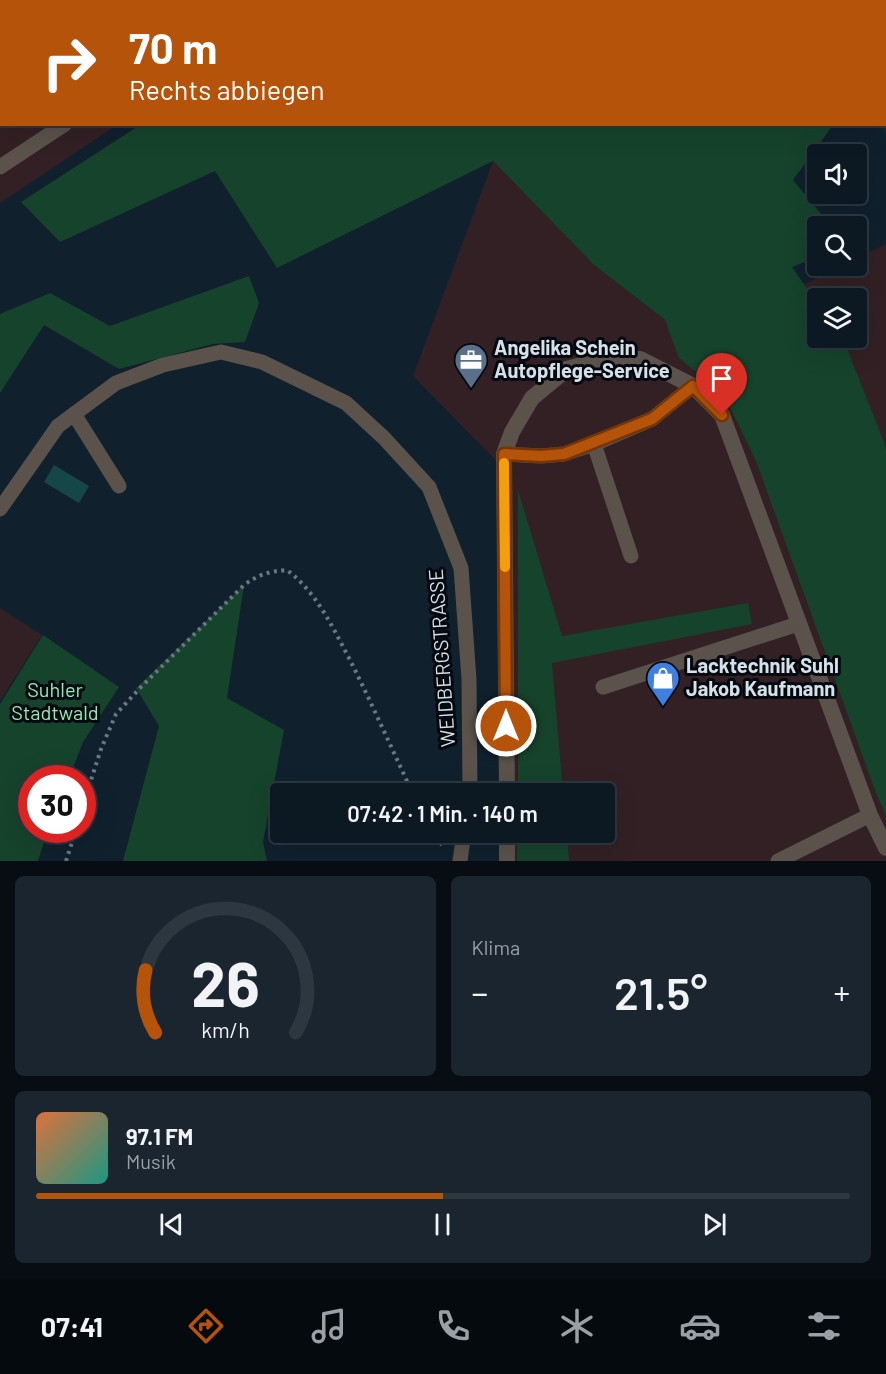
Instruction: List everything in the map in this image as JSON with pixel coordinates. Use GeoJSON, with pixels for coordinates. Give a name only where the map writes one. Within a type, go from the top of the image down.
{"type":"FeatureCollection","features":[{"type":"Feature","properties":{"kind":"street"},"geometry":{"type":"LineString","coordinates":[[507,783],[504,454],[512,432],[532,398],[567,369],[606,358],[640,359],[693,386],[722,415],[870,815],[886,848]]}},
{"type":"Feature","properties":{"kind":"street"},"geometry":{"type":"LineString","coordinates":[[507,843],[507,861]]}},
{"type":"Feature","properties":{"kind":"lane"},"geometry":{"type":"LineString","coordinates":[[0,167],[62,126]]}},
{"type":"Feature","properties":{"kind":"lane","name":"WEIDBERGSTRASSE"},"geometry":{"type":"LineString","coordinates":[[0,509],[58,426],[116,383],[163,365],[221,352],[262,362],[346,403],[384,438],[429,487],[461,568],[469,679],[470,783]]}},
{"type":"Feature","properties":{"kind":"lane"},"geometry":{"type":"LineString","coordinates":[[504,454],[541,456],[564,454],[594,444],[652,419],[693,386]]}},
{"type":"Feature","properties":{"kind":"lane"},"geometry":{"type":"LineString","coordinates":[[74,414],[119,486]]}},
{"type":"Feature","properties":{"kind":"lane"},"geometry":{"type":"LineString","coordinates":[[594,444],[631,556]]}},
{"type":"Feature","properties":{"kind":"lane"},"geometry":{"type":"LineString","coordinates":[[603,687],[798,624]]}},
{"type":"Feature","properties":{"kind":"lane"},"geometry":{"type":"LineString","coordinates":[[778,861],[870,815]]}},
{"type":"Feature","properties":{"kind":"lane"},"geometry":{"type":"LineString","coordinates":[[460,861],[462,843]]}},
{"type":"Feature","properties":{"kind":"path"},"geometry":{"type":"LineString","coordinates":[[96,765],[116,714],[141,687],[244,585],[258,575],[287,570],[299,580],[323,608],[370,700],[407,783]]}},
{"type":"Feature","properties":{"kind":"path"},"geometry":{"type":"LineString","coordinates":[[66,861],[72,843]]}},
{"type":"Feature","properties":{"kind":"shaded area"},"geometry":{"type":"Polygon","coordinates":[[[0,126],[116,126],[0,203],[0,126]]]}},
{"type":"Feature","properties":{"kind":"shaded area"},"geometry":{"type":"Polygon","coordinates":[[[493,161],[593,264],[689,339],[821,276],[867,276],[867,253],[886,244],[886,861],[503,861],[509,843],[615,843],[615,783],[512,783],[512,477],[413,376],[493,161]]]}},
{"type":"Feature","properties":{"kind":"shaded area"},"geometry":{"type":"Polygon","coordinates":[[[54,465],[89,486],[79,503],[44,482],[54,465]]]}},
{"type":"Feature","properties":{"kind":"shaded area"},"geometry":{"type":"Polygon","coordinates":[[[0,608],[42,635],[0,701],[0,608]]]}},
{"type":"Feature","properties":{"kind":"green space"},"geometry":{"type":"Polygon","coordinates":[[[138,126],[832,126],[819,144],[807,144],[807,161],[793,180],[807,197],[807,204],[813,204],[823,216],[807,216],[807,261],[792,267],[807,289],[807,348],[847,348],[886,451],[886,816],[756,461],[724,395],[679,358],[665,320],[593,264],[493,161],[277,268],[215,171],[60,242],[21,202],[138,126]]]}},
{"type":"Feature","properties":{"kind":"green space"},"geometry":{"type":"Polygon","coordinates":[[[249,276],[259,303],[245,342],[213,344],[119,369],[44,325],[0,393],[0,314],[50,293],[110,326],[249,276]]]}},
{"type":"Feature","properties":{"kind":"green space"},"geometry":{"type":"Polygon","coordinates":[[[518,490],[562,636],[748,603],[752,624],[552,663],[562,783],[518,783],[518,490]]]}},
{"type":"Feature","properties":{"kind":"green space"},"geometry":{"type":"Polygon","coordinates":[[[244,585],[227,698],[284,730],[274,783],[270,783],[270,805],[263,842],[267,861],[123,861],[159,726],[136,688],[244,585]]]}},
{"type":"Feature","properties":{"kind":"green space","name":"Suhler Stadtwald"},"geometry":{"type":"Polygon","coordinates":[[[43,635],[119,687],[83,742],[74,765],[18,765],[18,843],[44,843],[38,861],[0,861],[0,704],[43,635]]]}},
{"type":"Feature","properties":{"kind":"green space"},"geometry":{"type":"Polygon","coordinates":[[[517,843],[568,843],[569,861],[517,861],[517,843]]]}},
{"type":"Feature","properties":{"kind":"slow traffic"},"geometry":{"type":"LineString","coordinates":[[504,463],[505,567]]}},
{"type":"Feature","properties":{"kind":"place","name":"Angelika Schein Autopflege-Service"},"geometry":{"type":"Point","coordinates":[471,389]}},
{"type":"Feature","properties":{"kind":"place","name":"Lacktechnik Suhl Jakob Kaufmann"},"geometry":{"type":"Point","coordinates":[663,707]}},
{"type":"Feature","properties":{"kind":"route"},"geometry":{"type":"LineString","coordinates":[[506,726],[504,454],[541,456],[564,454],[594,444],[652,419],[693,386],[722,415]]}}]}
